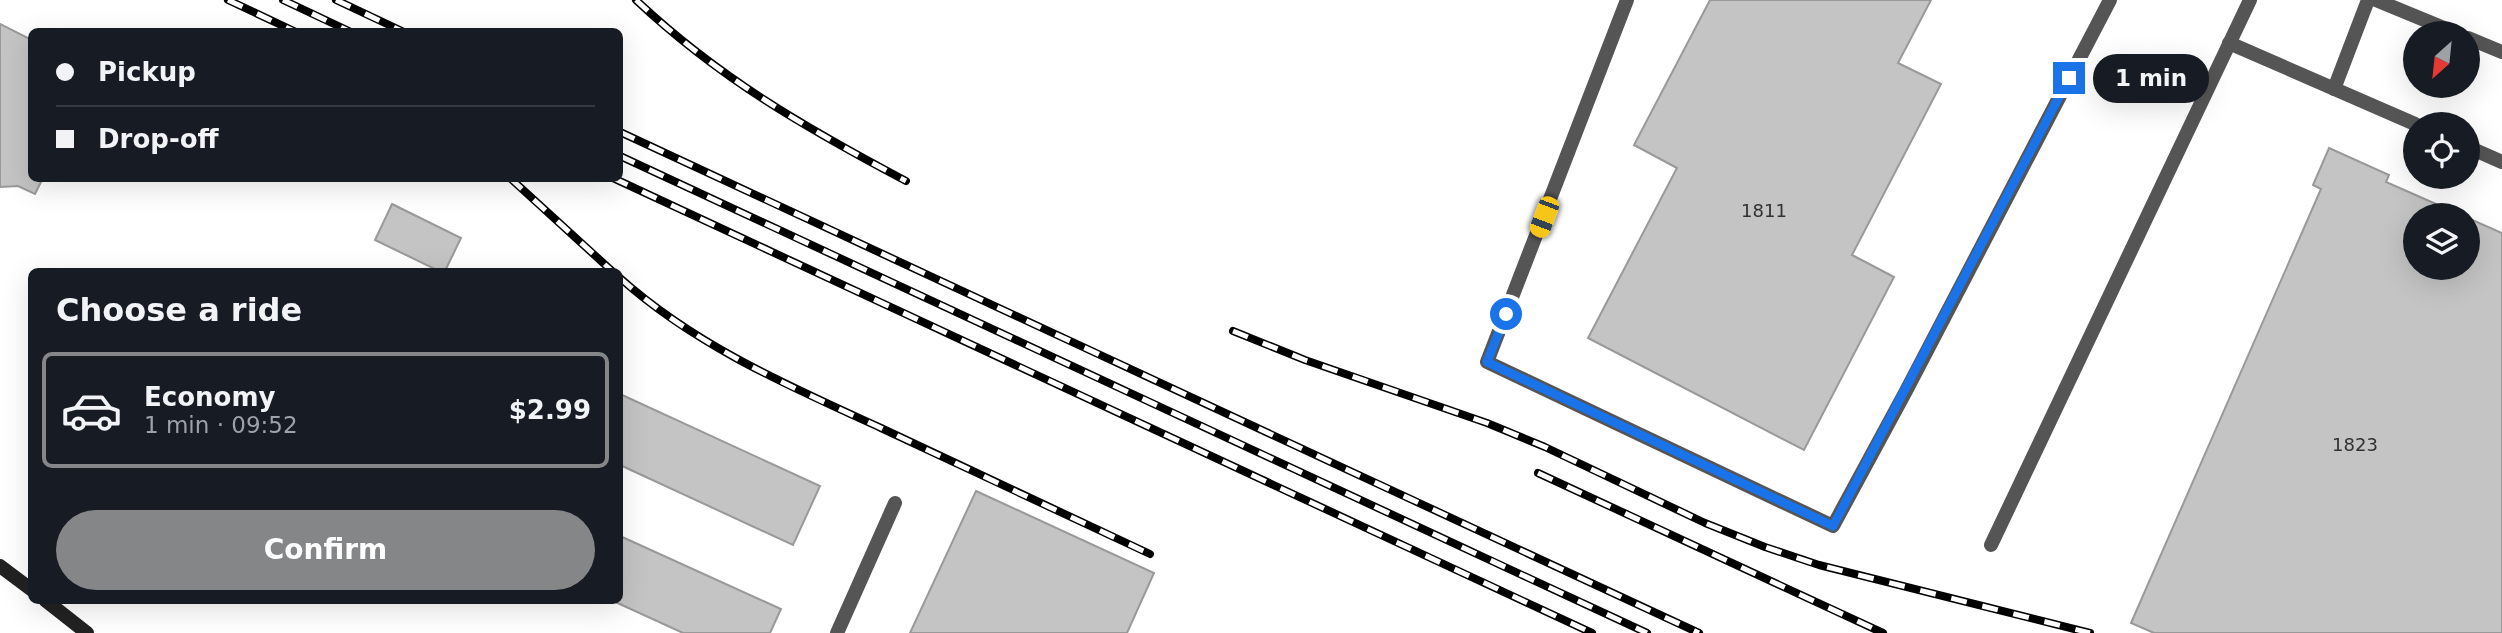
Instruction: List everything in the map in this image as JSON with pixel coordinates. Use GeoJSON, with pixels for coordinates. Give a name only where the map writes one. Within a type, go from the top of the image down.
{"type":"FeatureCollection","features":[{"type":"Feature","properties":{"kind":"main road"},"geometry":{"type":"LineString","coordinates":[[0,566],[28,587]]}},
{"type":"Feature","properties":{"kind":"main road"},"geometry":{"type":"LineString","coordinates":[[50,604],[87,633]]}},
{"type":"Feature","properties":{"kind":"lane"},"geometry":{"type":"LineString","coordinates":[[1627,0],[1487,362],[1833,526],[2110,0]]}},
{"type":"Feature","properties":{"kind":"lane"},"geometry":{"type":"LineString","coordinates":[[1991,545],[2250,0]]}},
{"type":"Feature","properties":{"kind":"lane"},"geometry":{"type":"LineString","coordinates":[[2334,89],[2368,0]]}},
{"type":"Feature","properties":{"kind":"lane"},"geometry":{"type":"LineString","coordinates":[[2376,0],[2427,21]]}},
{"type":"Feature","properties":{"kind":"lane"},"geometry":{"type":"LineString","coordinates":[[2229,43],[2403,119]]}},
{"type":"Feature","properties":{"kind":"lane"},"geometry":{"type":"LineString","coordinates":[[2480,43],[2502,52]]}},
{"type":"Feature","properties":{"kind":"lane"},"geometry":{"type":"LineString","coordinates":[[2480,152],[2502,162]]}},
{"type":"Feature","properties":{"kind":"lane"},"geometry":{"type":"LineString","coordinates":[[837,633],[895,503]]}},
{"type":"Feature","properties":{"kind":"building"},"geometry":{"type":"Polygon","coordinates":[[[1710,0],[1931,0],[1898,63],[1941,84],[1852,255],[1894,277],[1804,450],[1588,338],[1677,168],[1634,145],[1710,0]]]}},
{"type":"Feature","properties":{"kind":"building"},"geometry":{"type":"Polygon","coordinates":[[[0,24],[28,38],[28,182],[41,182],[35,194],[18,186],[0,187],[0,24]]]}},
{"type":"Feature","properties":{"kind":"building"},"geometry":{"type":"Polygon","coordinates":[[[2329,148],[2389,175],[2386,182],[2434,203],[2403,203],[2403,280],[2480,280],[2480,223],[2502,233],[2502,633],[2154,633],[2131,623],[2321,189],[2313,185],[2329,148]]]}},
{"type":"Feature","properties":{"kind":"building"},"geometry":{"type":"Polygon","coordinates":[[[392,204],[461,238],[446,268],[433,268],[375,240],[392,204]]]}},
{"type":"Feature","properties":{"kind":"building"},"geometry":{"type":"Polygon","coordinates":[[[623,395],[820,486],[793,545],[623,466],[623,395]]]}},
{"type":"Feature","properties":{"kind":"building"},"geometry":{"type":"Polygon","coordinates":[[[976,491],[1154,573],[1127,633],[910,633],[976,491]]]}},
{"type":"Feature","properties":{"kind":"building"},"geometry":{"type":"Polygon","coordinates":[[[623,537],[781,609],[770,633],[683,633],[620,604],[623,604],[623,537]]]}},
{"type":"Feature","properties":{"kind":"railway"},"geometry":{"type":"LineString","coordinates":[[228,0],[288,28]]}},
{"type":"Feature","properties":{"kind":"railway"},"geometry":{"type":"LineString","coordinates":[[283,0],[342,28]]}},
{"type":"Feature","properties":{"kind":"railway"},"geometry":{"type":"LineString","coordinates":[[336,0],[396,28]]}},
{"type":"Feature","properties":{"kind":"railway"},"geometry":{"type":"LineString","coordinates":[[636,0],[667,28],[732,78],[799,121],[906,181]]}},
{"type":"Feature","properties":{"kind":"railway"},"geometry":{"type":"LineString","coordinates":[[623,133],[1699,633]]}},
{"type":"Feature","properties":{"kind":"railway"},"geometry":{"type":"LineString","coordinates":[[623,157],[1647,633]]}},
{"type":"Feature","properties":{"kind":"railway"},"geometry":{"type":"LineString","coordinates":[[514,182],[609,268]]}},
{"type":"Feature","properties":{"kind":"railway"},"geometry":{"type":"LineString","coordinates":[[622,182],[1592,633]]}},
{"type":"Feature","properties":{"kind":"railway"},"geometry":{"type":"LineString","coordinates":[[623,280],[680,324],[744,363],[1150,554]]}},
{"type":"Feature","properties":{"kind":"railway"},"geometry":{"type":"LineString","coordinates":[[1233,331],[1305,360],[1487,423],[1545,447],[1705,523],[1765,547],[1819,565],[2090,633]]}},
{"type":"Feature","properties":{"kind":"railway"},"geometry":{"type":"LineString","coordinates":[[1538,473],[1883,633]]}},
{"type":"Feature","properties":{"kind":"route"},"geometry":{"type":"LineString","coordinates":[[1506,314],[1487,362],[1833,526],[2069,78]]}}]}
